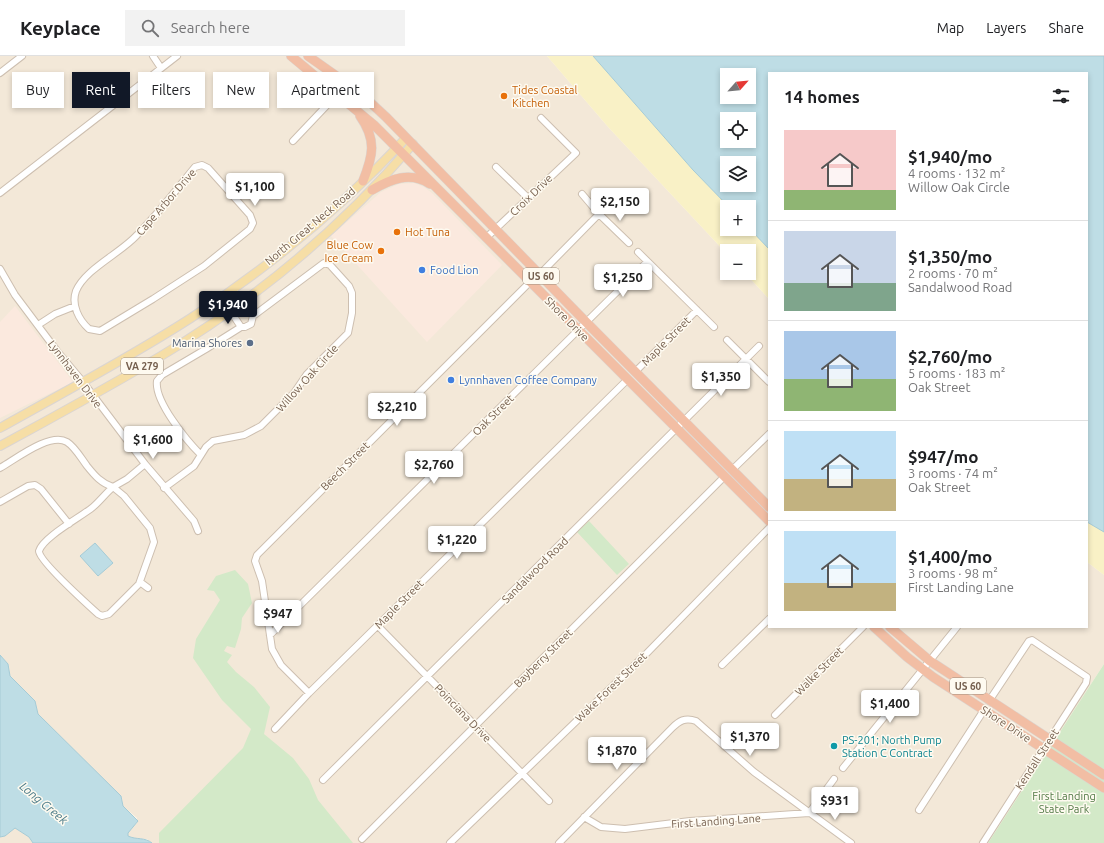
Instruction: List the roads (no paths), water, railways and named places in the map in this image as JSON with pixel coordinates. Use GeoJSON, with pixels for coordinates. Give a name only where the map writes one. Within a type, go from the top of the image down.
{"type":"FeatureCollection","features":[{"type":"Feature","properties":{"kind":"highway","name":"Shore Drive"},"geometry":{"type":"LineString","coordinates":[[291,56],[311,72]]}},
{"type":"Feature","properties":{"kind":"highway","name":"Shore Drive"},"geometry":{"type":"LineString","coordinates":[[308,56],[331,72]]}},
{"type":"Feature","properties":{"kind":"highway","name":"Shore Drive"},"geometry":{"type":"LineString","coordinates":[[374,107],[386,117],[539,275],[768,506]]}},
{"type":"Feature","properties":{"kind":"highway"},"geometry":{"type":"LineString","coordinates":[[354,108],[363,120],[372,141],[371,158],[363,181]]}},
{"type":"Feature","properties":{"kind":"highway","name":"Shore Drive"},"geometry":{"type":"LineString","coordinates":[[355,108],[397,147],[627,380],[768,520]]}},
{"type":"Feature","properties":{"kind":"highway"},"geometry":{"type":"LineString","coordinates":[[372,190],[394,178],[409,177],[425,181],[441,191]]}},
{"type":"Feature","properties":{"kind":"highway","name":"Shore Drive"},"geometry":{"type":"LineString","coordinates":[[875,628],[923,669],[1104,788]]}},
{"type":"Feature","properties":{"kind":"highway","name":"Shore Drive"},"geometry":{"type":"LineString","coordinates":[[891,628],[930,661],[1104,775]]}},
{"type":"Feature","properties":{"kind":"main road","name":"North Great Neck Road"},"geometry":{"type":"LineString","coordinates":[[0,428],[84,382],[166,334],[222,297],[295,242],[363,181],[397,147],[409,141]]}},
{"type":"Feature","properties":{"kind":"main road","name":"North Great Neck Road"},"geometry":{"type":"LineString","coordinates":[[0,446],[162,355],[230,310],[309,248],[372,190],[404,154],[409,141]]}},
{"type":"Feature","properties":{"kind":"street"},"geometry":{"type":"LineString","coordinates":[[0,73],[22,56]]}},
{"type":"Feature","properties":{"kind":"street"},"geometry":{"type":"LineString","coordinates":[[153,56],[161,68]]}},
{"type":"Feature","properties":{"kind":"street"},"geometry":{"type":"LineString","coordinates":[[0,193],[177,56]]}},
{"type":"Feature","properties":{"kind":"street"},"geometry":{"type":"LineString","coordinates":[[293,141],[325,108]]}},
{"type":"Feature","properties":{"kind":"street","name":"Croix Drive"},"geometry":{"type":"LineString","coordinates":[[486,238],[576,153],[541,118]]}},
{"type":"Feature","properties":{"kind":"street","name":"Cape Arbor Drive"},"geometry":{"type":"LineString","coordinates":[[202,165],[208,168],[250,215],[252,219],[252,226],[233,243],[189,276],[100,331],[92,331],[86,327],[77,314],[75,306],[75,296],[79,285],[137,236],[195,167],[202,165]]}},
{"type":"Feature","properties":{"kind":"street"},"geometry":{"type":"LineString","coordinates":[[496,167],[528,198]]}},
{"type":"Feature","properties":{"kind":"street"},"geometry":{"type":"LineString","coordinates":[[582,194],[599,214],[629,243]]}},
{"type":"Feature","properties":{"kind":"street"},"geometry":{"type":"LineString","coordinates":[[539,275],[599,214]]}},
{"type":"Feature","properties":{"kind":"street"},"geometry":{"type":"LineString","coordinates":[[638,252],[714,328]]}},
{"type":"Feature","properties":{"kind":"street","name":"Oak Street"},"geometry":{"type":"LineString","coordinates":[[270,635],[647,262]]}},
{"type":"Feature","properties":{"kind":"street","name":"Willow Oak Circle"},"geometry":{"type":"LineString","coordinates":[[164,488],[194,466],[201,455],[206,447],[213,441],[244,435],[257,429],[294,393],[307,374],[348,333],[352,313],[352,293],[349,286],[330,265],[324,263],[253,316],[251,324],[241,327],[162,374],[158,381],[159,394],[185,437],[201,455]]}},
{"type":"Feature","properties":{"kind":"street","name":"Lynnhaven Drive"},"geometry":{"type":"LineString","coordinates":[[0,269],[15,295],[84,382],[164,488],[194,521],[198,531]]}},
{"type":"Feature","properties":{"kind":"street","name":"Beech Street"},"geometry":{"type":"LineString","coordinates":[[270,635],[256,558],[264,546],[530,282]]}},
{"type":"Feature","properties":{"kind":"street"},"geometry":{"type":"LineString","coordinates":[[233,289],[253,316]]}},
{"type":"Feature","properties":{"kind":"street"},"geometry":{"type":"LineString","coordinates":[[222,297],[241,327]]}},
{"type":"Feature","properties":{"kind":"street"},"geometry":{"type":"LineString","coordinates":[[38,325],[55,314],[75,306]]}},
{"type":"Feature","properties":{"kind":"street","name":"Maple Street"},"geometry":{"type":"LineString","coordinates":[[635,372],[697,310]]}},
{"type":"Feature","properties":{"kind":"street"},"geometry":{"type":"LineString","coordinates":[[727,340],[768,381]]}},
{"type":"Feature","properties":{"kind":"street","name":"Sandalwood Road"},"geometry":{"type":"LineString","coordinates":[[323,780],[428,677],[758,346]]}},
{"type":"Feature","properties":{"kind":"street","name":"Maple Street"},"geometry":{"type":"LineString","coordinates":[[275,729],[377,625],[627,380]]}},
{"type":"Feature","properties":{"kind":"street"},"geometry":{"type":"LineString","coordinates":[[732,470],[768,435]]}},
{"type":"Feature","properties":{"kind":"street"},"geometry":{"type":"LineString","coordinates":[[0,468],[46,442],[56,439],[62,440],[71,446],[98,479],[113,487],[124,496],[153,533],[153,548],[140,582],[109,614],[102,616],[98,614],[39,554],[41,546],[68,524],[93,507],[113,487],[127,479],[145,464]]}},
{"type":"Feature","properties":{"kind":"street","name":"Bayberry Street"},"geometry":{"type":"LineString","coordinates":[[362,839],[724,477]]}},
{"type":"Feature","properties":{"kind":"street"},"geometry":{"type":"LineString","coordinates":[[0,502],[28,486],[35,485],[41,489],[68,524]]}},
{"type":"Feature","properties":{"kind":"street","name":"Wake Forest Street"},"geometry":{"type":"LineString","coordinates":[[450,843],[646,654],[768,529]]}},
{"type":"Feature","properties":{"kind":"street"},"geometry":{"type":"LineString","coordinates":[[140,582],[148,588]]}},
{"type":"Feature","properties":{"kind":"street"},"geometry":{"type":"LineString","coordinates":[[722,665],[768,620]]}},
{"type":"Feature","properties":{"kind":"street","name":"Poinciana Drive"},"geometry":{"type":"LineString","coordinates":[[377,625],[550,801]]}},
{"type":"Feature","properties":{"kind":"street","name":"Walke Street"},"geometry":{"type":"LineString","coordinates":[[775,715],[862,628]]}},
{"type":"Feature","properties":{"kind":"street"},"geometry":{"type":"LineString","coordinates":[[843,768],[956,628]]}},
{"type":"Feature","properties":{"kind":"street"},"geometry":{"type":"LineString","coordinates":[[270,635],[272,649],[278,662],[309,693]]}},
{"type":"Feature","properties":{"kind":"street","name":"Kendall Street"},"geometry":{"type":"LineString","coordinates":[[983,843],[1086,683],[1086,675],[1034,640],[1029,641],[989,701]]}},
{"type":"Feature","properties":{"kind":"street"},"geometry":{"type":"LineString","coordinates":[[919,810],[984,710]]}},
{"type":"Feature","properties":{"kind":"street"},"geometry":{"type":"LineString","coordinates":[[559,843],[672,728],[679,722],[687,719],[696,721],[754,772],[850,843]]}},
{"type":"Feature","properties":{"kind":"street"},"geometry":{"type":"LineString","coordinates":[[809,813],[834,779]]}},
{"type":"Feature","properties":{"kind":"street","name":"First Landing Lane"},"geometry":{"type":"LineString","coordinates":[[584,817],[601,827],[625,829],[690,821],[809,813]]}},
{"type":"Feature","properties":{"kind":"water"},"geometry":{"type":"Polygon","coordinates":[[[593,56],[1104,56],[1104,532],[1088,523],[1088,72],[768,72],[768,248],[756,235],[756,200],[722,200],[693,170],[593,56]]]}},
{"type":"Feature","properties":{"kind":"water"},"geometry":{"type":"Polygon","coordinates":[[[95,543],[113,563],[98,576],[80,556],[95,543]]]}},
{"type":"Feature","properties":{"kind":"water","name":"Long Creek"},"geometry":{"type":"Polygon","coordinates":[[[0,655],[8,664],[10,676],[35,701],[38,714],[121,796],[123,806],[138,821],[128,833],[128,836],[152,843],[33,843],[29,837],[15,828],[5,836],[0,837],[0,655]]]}},
{"type":"Feature","properties":{"kind":"place","name":"Tides Coastal Kitchen"},"geometry":{"type":"Point","coordinates":[504,96]}},
{"type":"Feature","properties":{"kind":"place","name":"Hot Tuna"},"geometry":{"type":"Point","coordinates":[397,232]}},
{"type":"Feature","properties":{"kind":"place","name":"Blue Cow Ice Cream"},"geometry":{"type":"Point","coordinates":[381,251]}},
{"type":"Feature","properties":{"kind":"place","name":"Food Lion"},"geometry":{"type":"Point","coordinates":[422,270]}},
{"type":"Feature","properties":{"kind":"place","name":"Marina Shores"},"geometry":{"type":"Point","coordinates":[250,343]}},
{"type":"Feature","properties":{"kind":"place","name":"Lynnhaven Coffee Company"},"geometry":{"type":"Point","coordinates":[451,380]}},
{"type":"Feature","properties":{"kind":"place","name":"PS-201; North Pump Station C Contract"},"geometry":{"type":"Point","coordinates":[834,746]}},
{"type":"Feature","properties":{"kind":"park label","name":"First Landing State Park"},"geometry":{"type":"Point","coordinates":[1064,802]}}]}
